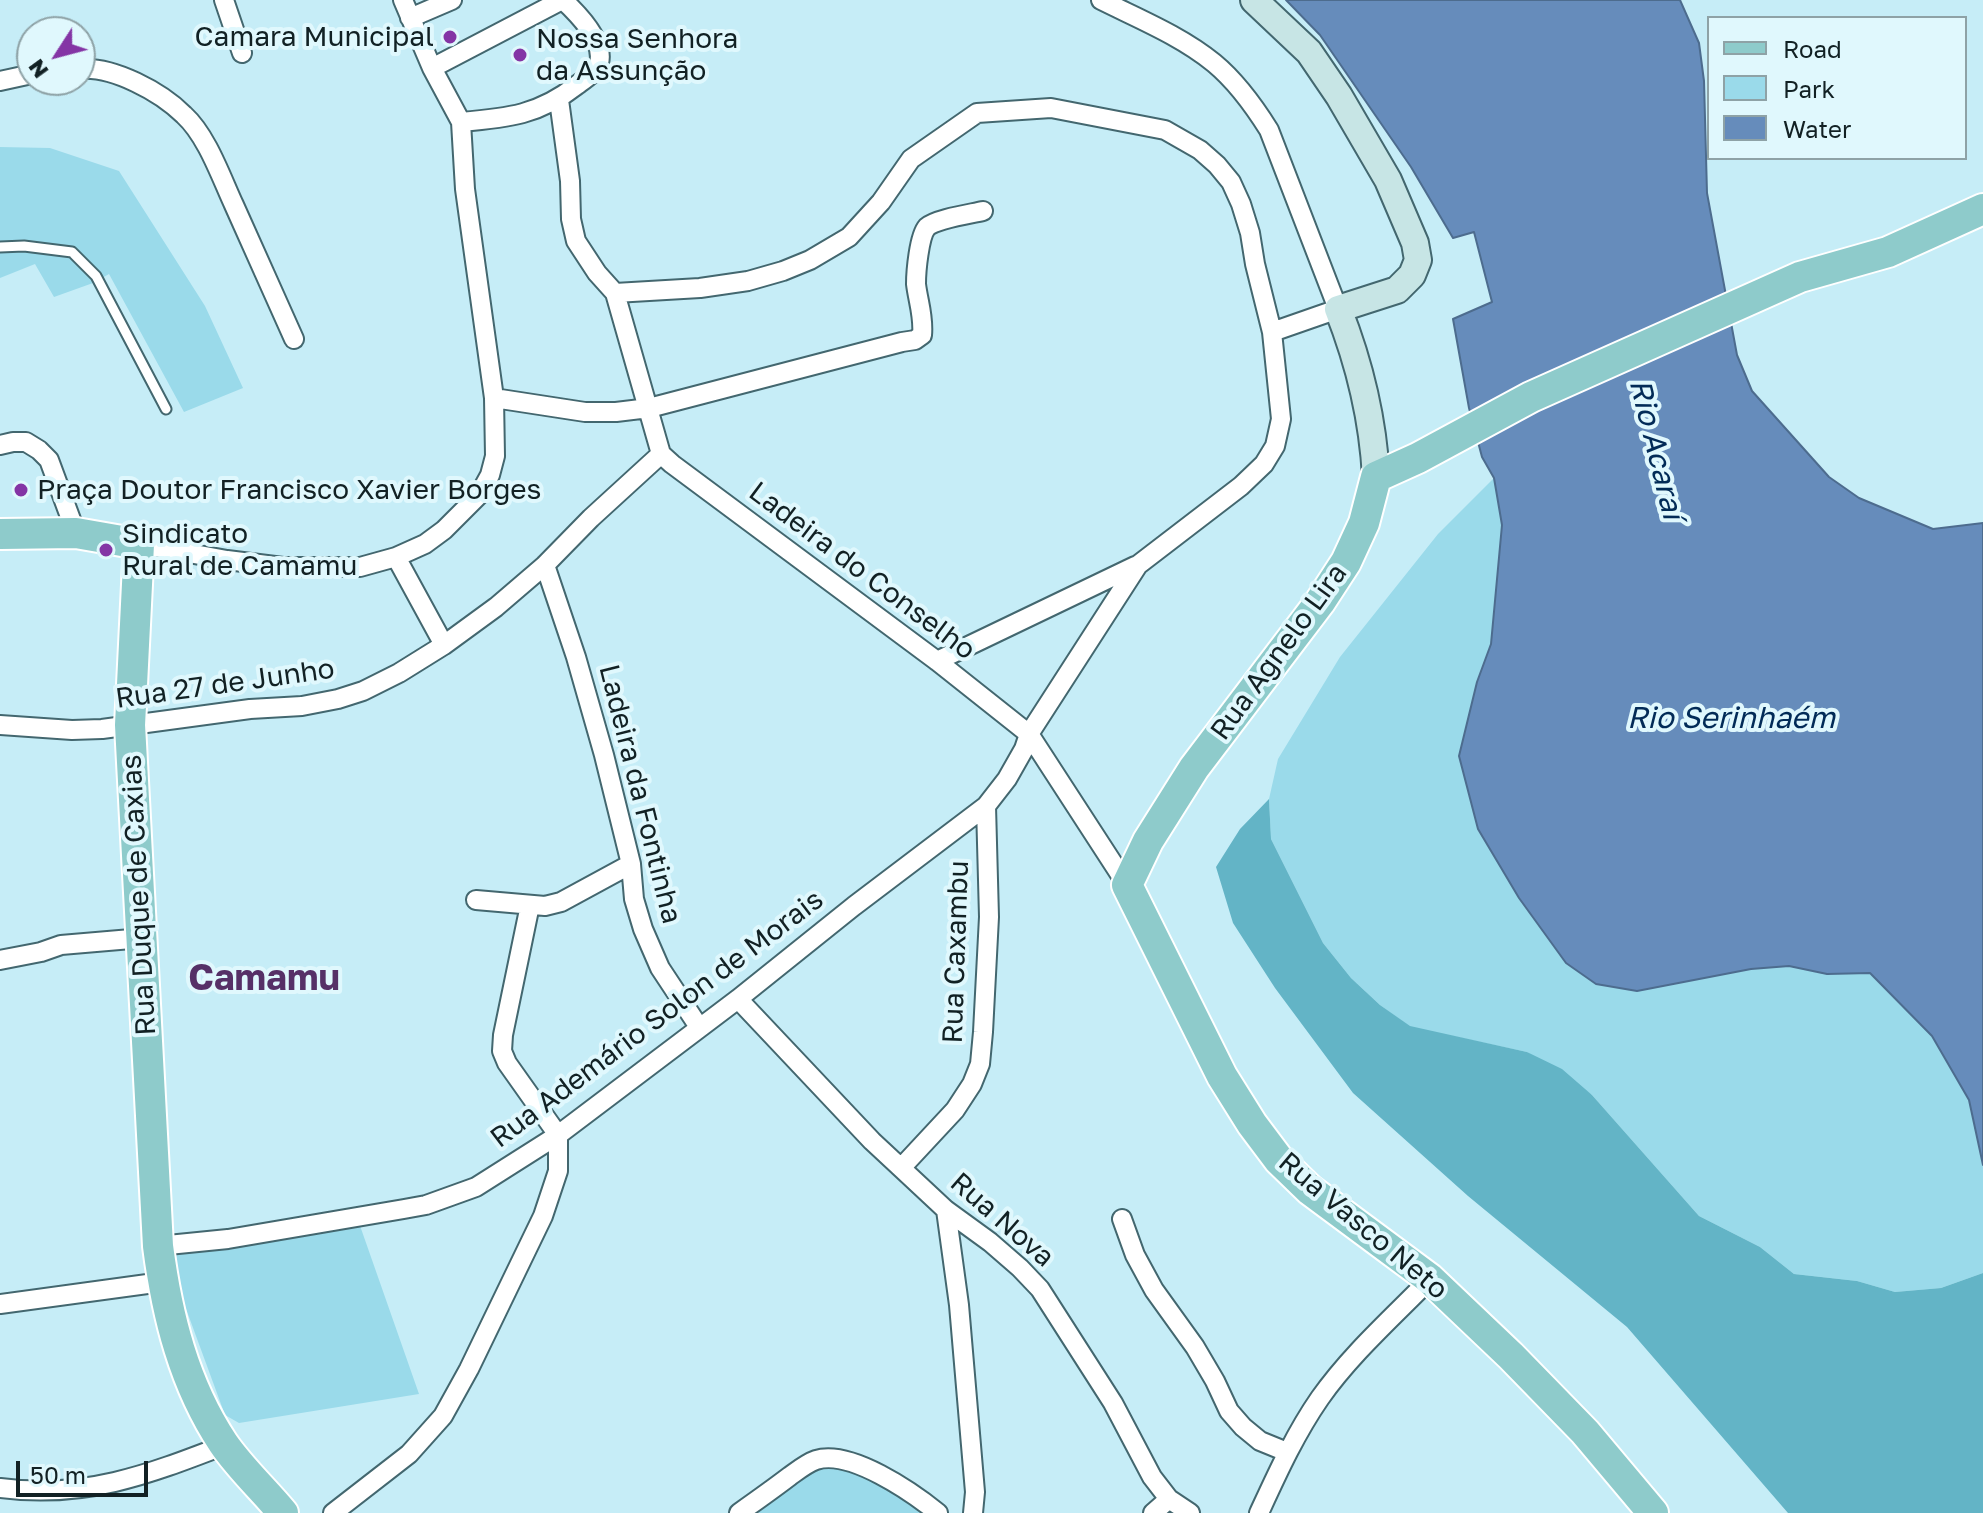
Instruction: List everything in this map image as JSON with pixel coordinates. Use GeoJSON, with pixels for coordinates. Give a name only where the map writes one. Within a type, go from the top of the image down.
{"type":"FeatureCollection","features":[{"type":"Feature","properties":{"kind":"main road"},"geometry":{"type":"LineString","coordinates":[[1376,477],[1531,397],[1800,277],[1888,252],[1983,209]]}},
{"type":"Feature","properties":{"kind":"main road","name":"Rua Agnelo Lira"},"geometry":{"type":"LineString","coordinates":[[1127,885],[1148,841],[1194,768],[1320,602],[1346,562],[1364,523],[1376,477]]}},
{"type":"Feature","properties":{"kind":"main road"},"geometry":{"type":"LineString","coordinates":[[0,534],[76,533],[139,544]]}},
{"type":"Feature","properties":{"kind":"main road","name":"Rua Duque de Caxias"},"geometry":{"type":"LineString","coordinates":[[139,544],[130,725],[162,1282],[181,1358],[196,1397],[225,1445],[283,1513]]}},
{"type":"Feature","properties":{"kind":"main road","name":"Rua Vasco Neto"},"geometry":{"type":"LineString","coordinates":[[1127,885],[1222,1076],[1279,1160],[1310,1190],[1430,1279],[1585,1432],[1653,1513]]}},
{"type":"Feature","properties":{"kind":"street"},"geometry":{"type":"LineString","coordinates":[[224,0],[242,53]]}},
{"type":"Feature","properties":{"kind":"street"},"geometry":{"type":"LineString","coordinates":[[139,544],[283,567],[360,567],[396,557],[425,544],[479,495],[490,475],[495,456],[494,398],[465,189],[461,122],[432,68],[406,9],[452,0]]}},
{"type":"Feature","properties":{"kind":"street"},"geometry":{"type":"LineString","coordinates":[[432,68],[562,0],[580,15],[592,34],[599,51],[598,64],[589,76],[559,100],[507,118],[461,122]]}},
{"type":"Feature","properties":{"kind":"street"},"geometry":{"type":"LineString","coordinates":[[1101,0],[1151,24],[1214,63],[1253,104],[1269,130],[1338,309]]}},
{"type":"Feature","properties":{"kind":"street"},"geometry":{"type":"LineString","coordinates":[[1254,0],[1309,52],[1339,96],[1388,180],[1415,243],[1418,260],[1412,275],[1397,290],[1272,332]]}},
{"type":"Feature","properties":{"kind":"street"},"geometry":{"type":"LineString","coordinates":[[96,70],[151,90],[185,116],[209,150],[294,339]]}},
{"type":"Feature","properties":{"kind":"street"},"geometry":{"type":"LineString","coordinates":[[559,100],[576,241],[597,273],[615,293],[661,454]]}},
{"type":"Feature","properties":{"kind":"street"},"geometry":{"type":"LineString","coordinates":[[615,293],[700,288],[748,281],[810,260],[849,237],[881,202],[911,159],[977,113],[1051,108],[1165,130],[1200,150],[1217,165],[1231,182],[1241,204],[1272,332],[1281,419],[1275,446],[1264,464],[1241,486],[1138,565],[937,661]]}},
{"type":"Feature","properties":{"kind":"street"},"geometry":{"type":"LineString","coordinates":[[494,398],[585,412],[649,408],[915,340],[922,335],[924,324],[916,281],[926,228],[934,223],[983,211]]}},
{"type":"Feature","properties":{"kind":"street","name":"Rua Agnelo Lira"},"geometry":{"type":"LineString","coordinates":[[1338,309],[1348,334],[1374,441],[1376,477]]}},
{"type":"Feature","properties":{"kind":"street"},"geometry":{"type":"LineString","coordinates":[[0,445],[26,442],[49,460],[76,533]]}},
{"type":"Feature","properties":{"kind":"street","name":"Rua 27 de Junho"},"geometry":{"type":"LineString","coordinates":[[0,725],[102,729],[250,709],[302,706],[363,691],[444,645],[496,607],[545,565],[661,454]]}},
{"type":"Feature","properties":{"kind":"street","name":"Ladeira do Conselho"},"geometry":{"type":"LineString","coordinates":[[661,454],[1029,734]]}},
{"type":"Feature","properties":{"kind":"street"},"geometry":{"type":"LineString","coordinates":[[396,557],[444,645]]}},
{"type":"Feature","properties":{"kind":"street","name":"Ladeira da Fontinha"},"geometry":{"type":"LineString","coordinates":[[545,565],[604,755],[631,864],[634,899],[643,929],[660,968],[699,1027]]}},
{"type":"Feature","properties":{"kind":"street","name":"Rua Ademário Solon de Morais"},"geometry":{"type":"LineString","coordinates":[[158,1246],[301,1228],[426,1205],[476,1187],[558,1135],[986,806],[1007,779],[1029,734],[1138,565]]}},
{"type":"Feature","properties":{"kind":"street","name":"Rua Vasco Neto"},"geometry":{"type":"LineString","coordinates":[[1029,734],[1127,885]]}},
{"type":"Feature","properties":{"kind":"street","name":"Rua Caxambu"},"geometry":{"type":"LineString","coordinates":[[901,1168],[955,1110],[972,1084],[980,1064],[989,917],[986,806]]}},
{"type":"Feature","properties":{"kind":"street"},"geometry":{"type":"LineString","coordinates":[[476,900],[545,906],[561,902],[631,864]]}},
{"type":"Feature","properties":{"kind":"street"},"geometry":{"type":"LineString","coordinates":[[333,1513],[409,1454],[443,1416],[476,1356],[543,1216],[558,1171],[558,1135],[515,1076],[502,1051],[530,905]]}},
{"type":"Feature","properties":{"kind":"street"},"geometry":{"type":"LineString","coordinates":[[0,960],[61,945],[143,938]]}},
{"type":"Feature","properties":{"kind":"street","name":"Rua Nova"},"geometry":{"type":"LineString","coordinates":[[738,999],[872,1141],[946,1210],[990,1242],[1040,1289],[1113,1403],[1152,1477],[1169,1499],[1190,1513]]}},
{"type":"Feature","properties":{"kind":"street"},"geometry":{"type":"LineString","coordinates":[[946,1210],[959,1305],[975,1492],[973,1513]]}},
{"type":"Feature","properties":{"kind":"street"},"geometry":{"type":"LineString","coordinates":[[1122,1219],[1135,1255],[1154,1290],[1195,1347],[1229,1411],[1260,1441],[1287,1452]]}},
{"type":"Feature","properties":{"kind":"street"},"geometry":{"type":"LineString","coordinates":[[1259,1513],[1287,1452],[1321,1396],[1430,1279]]}},
{"type":"Feature","properties":{"kind":"street"},"geometry":{"type":"LineString","coordinates":[[0,1304],[162,1282]]}},
{"type":"Feature","properties":{"kind":"street"},"geometry":{"type":"LineString","coordinates":[[0,1488],[30,1492],[117,1483],[225,1445]]}},
{"type":"Feature","properties":{"kind":"street"},"geometry":{"type":"LineString","coordinates":[[739,1513],[815,1460],[834,1457],[868,1468],[938,1513]]}},
{"type":"Feature","properties":{"kind":"street"},"geometry":{"type":"LineString","coordinates":[[1153,1513],[1169,1499]]}},
{"type":"Feature","properties":{"kind":"lane"},"geometry":{"type":"LineString","coordinates":[[0,247],[24,246],[72,252],[96,276],[166,409]]}},
{"type":"Feature","properties":{"kind":"green space"},"geometry":{"type":"Polygon","coordinates":[[[0,147],[50,148],[119,171],[205,306],[243,388],[184,412],[109,274],[54,297],[35,264],[0,278],[0,147]]]}},
{"type":"Feature","properties":{"kind":"green space"},"geometry":{"type":"Polygon","coordinates":[[[1494,478],[1502,525],[1491,644],[1477,682],[1751,969],[1789,966],[1827,974],[1870,973],[1932,1036],[1969,1100],[1983,1165],[1983,1273],[1941,1288],[1895,1292],[1857,1281],[1794,1274],[1760,1247],[1699,1216],[1592,1095],[1527,1052],[1410,1027],[1351,978],[1323,943],[1271,839],[1269,799],[1278,759],[1340,657],[1438,534],[1494,478]]]}},
{"type":"Feature","properties":{"kind":"green space"},"geometry":{"type":"Polygon","coordinates":[[[358,1220],[419,1394],[239,1423],[225,1415],[167,1257],[170,1249],[358,1220]]]}},
{"type":"Feature","properties":{"kind":"green space"},"geometry":{"type":"Polygon","coordinates":[[[819,1467],[857,1471],[935,1513],[759,1513],[819,1467]]]}},
{"type":"Feature","properties":{"kind":"shaded area"},"geometry":{"type":"Polygon","coordinates":[[[1269,799],[1271,839],[1323,943],[1351,978],[1380,1005],[1410,1026],[1527,1052],[1562,1069],[1592,1095],[1699,1216],[1760,1247],[1794,1274],[1857,1281],[1895,1292],[1941,1288],[1983,1273],[1983,1513],[1788,1513],[1627,1327],[1468,1196],[1353,1093],[1275,988],[1233,923],[1216,867],[1240,829],[1269,799]]]}},
{"type":"Feature","properties":{"kind":"water","name":"Rio Serinhaém"},"geometry":{"type":"Polygon","coordinates":[[[1286,0],[1680,0],[1699,43],[1704,81],[1707,193],[1737,355],[1752,391],[1829,477],[1859,498],[1933,529],[1983,523],[1983,1165],[1969,1100],[1932,1036],[1870,973],[1827,974],[1789,966],[1751,969],[1637,991],[1596,984],[1566,963],[1519,898],[1478,829],[1459,756],[1477,682],[1491,644],[1502,525],[1494,478],[1482,457],[1469,408],[1453,319],[1492,302],[1474,232],[1453,238],[1411,167],[1320,35],[1286,0]]]}},
{"type":"Feature","properties":{"kind":"place","name":"Camara Municipal"},"geometry":{"type":"Point","coordinates":[450,37]}},
{"type":"Feature","properties":{"kind":"place","name":"Nossa Senhora da Assunção"},"geometry":{"type":"Point","coordinates":[520,55]}},
{"type":"Feature","properties":{"kind":"place","name":"Praça Doutor Francisco Xavier Borges"},"geometry":{"type":"Point","coordinates":[21,490]}},
{"type":"Feature","properties":{"kind":"place","name":"Sindicato Rural de Camamu"},"geometry":{"type":"Point","coordinates":[106,550]}},
{"type":"Feature","properties":{"kind":"district","name":"Camamu"},"geometry":{"type":"Point","coordinates":[264,979]}},
{"type":"Feature","properties":{"kind":"water label","name":"Rio Acaraí"},"geometry":{"type":"Point","coordinates":[1656,449]}}]}
